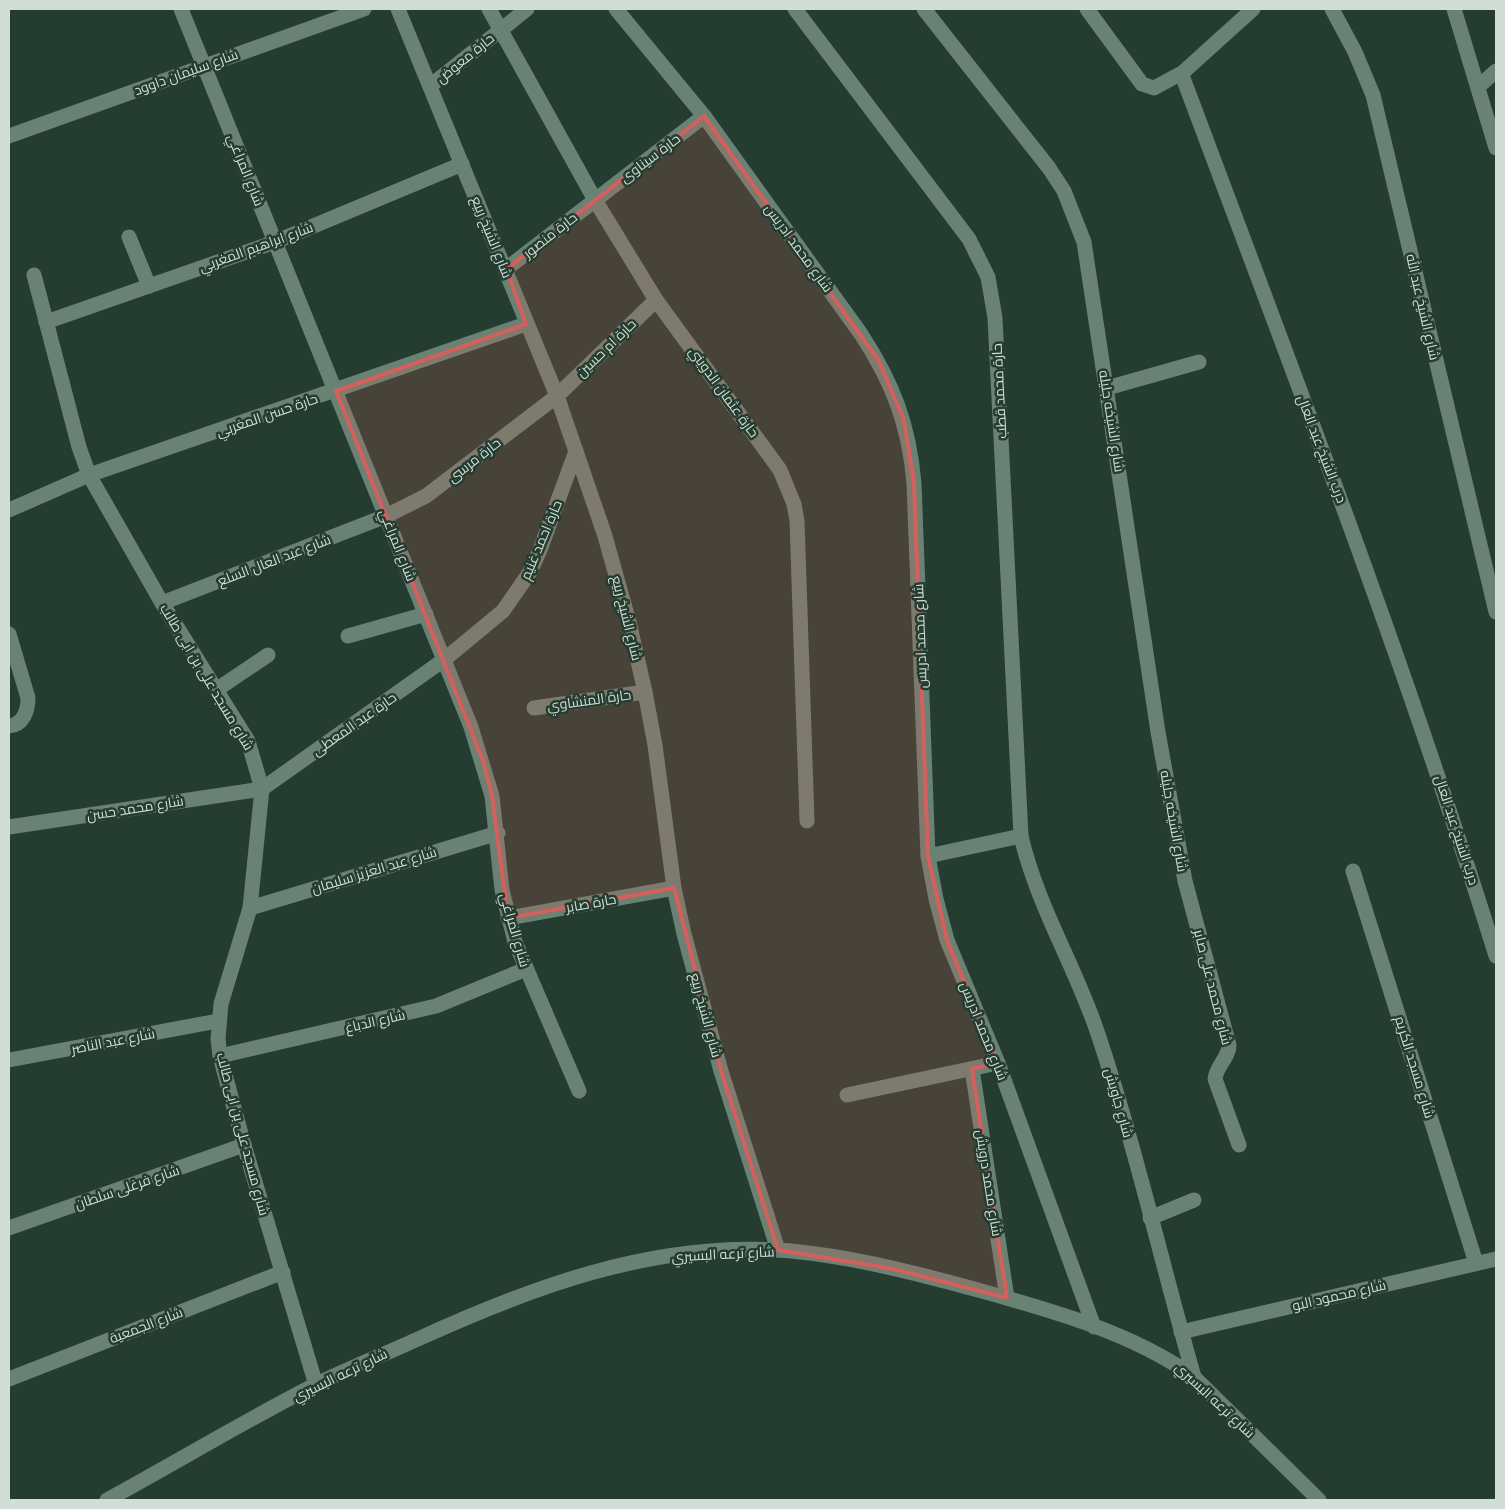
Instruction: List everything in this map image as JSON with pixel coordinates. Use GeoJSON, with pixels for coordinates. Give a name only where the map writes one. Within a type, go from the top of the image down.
{"type":"FeatureCollection","features":[{"type":"Feature","properties":{"kind":"street","name":"شارع المراغي"},"geometry":{"type":"LineString","coordinates":[[181,9],[445,660],[483,761],[492,796],[498,833],[500,871],[508,918],[526,970],[579,1091]]}},
{"type":"Feature","properties":{"kind":"street","name":"شارع سليمان داوود"},"geometry":{"type":"LineString","coordinates":[[9,136],[364,9]]}},
{"type":"Feature","properties":{"kind":"street","name":"شارع الشيخ ربيع"},"geometry":{"type":"LineString","coordinates":[[398,9],[557,396],[605,536],[629,622],[645,692],[655,746],[674,888],[684,934],[721,1071],[778,1250]]}},
{"type":"Feature","properties":{"kind":"street","name":"حارة عثمان الدويني"},"geometry":{"type":"LineString","coordinates":[[489,9],[595,200],[656,300],[780,470],[794,504],[797,522],[807,821]]}},
{"type":"Feature","properties":{"kind":"street","name":"حارة معوض"},"geometry":{"type":"LineString","coordinates":[[430,86],[527,9]]}},
{"type":"Feature","properties":{"kind":"street","name":"شارع محمد ادريس"},"geometry":{"type":"LineString","coordinates":[[616,9],[704,116],[874,354],[893,389],[912,451],[928,856],[936,899],[947,940],[998,1063],[1094,1327]]}},
{"type":"Feature","properties":{"kind":"street","name":"حارة محمد قطب"},"geometry":{"type":"LineString","coordinates":[[795,9],[969,239],[988,277],[995,318],[1021,836]]}},
{"type":"Feature","properties":{"kind":"street","name":"شارع الشيخه جليله"},"geometry":{"type":"LineString","coordinates":[[924,9],[1064,191],[1084,242],[1156,723],[1185,881]]}},
{"type":"Feature","properties":{"kind":"street"},"geometry":{"type":"LineString","coordinates":[[1087,9],[1142,84],[1154,88],[1180,74],[1253,9]]}},
{"type":"Feature","properties":{"kind":"street","name":"شارع الشيخ عبد الله"},"geometry":{"type":"LineString","coordinates":[[1332,9],[1355,52],[1373,95],[1496,612]]}},
{"type":"Feature","properties":{"kind":"street"},"geometry":{"type":"LineString","coordinates":[[1454,9],[1496,148]]}},
{"type":"Feature","properties":{"kind":"street"},"geometry":{"type":"LineString","coordinates":[[1478,87],[1496,71]]}},
{"type":"Feature","properties":{"kind":"street","name":"درب الشيخ عبد العال"},"geometry":{"type":"LineString","coordinates":[[1180,74],[1364,560],[1450,806],[1496,956]]}},
{"type":"Feature","properties":{"kind":"street","name":"حارة سيناوى"},"geometry":{"type":"LineString","coordinates":[[595,200],[704,116]]}},
{"type":"Feature","properties":{"kind":"street","name":"شارع ابراهيم المغربي"},"geometry":{"type":"LineString","coordinates":[[46,322],[275,242],[462,164]]}},
{"type":"Feature","properties":{"kind":"street","name":"حارة منصور"},"geometry":{"type":"LineString","coordinates":[[506,269],[595,200]]}},
{"type":"Feature","properties":{"kind":"street"},"geometry":{"type":"LineString","coordinates":[[129,237],[149,286]]}},
{"type":"Feature","properties":{"kind":"street","name":"شارع مسجد على بن ابى طالب"},"geometry":{"type":"LineString","coordinates":[[34,275],[88,475],[162,603],[248,741],[255,756],[262,789],[250,908],[225,988],[218,1021],[220,1056],[244,1145],[316,1385]]}},
{"type":"Feature","properties":{"kind":"street","name":"حارة ام حسين"},"geometry":{"type":"LineString","coordinates":[[557,396],[656,300]]}},
{"type":"Feature","properties":{"kind":"street","name":"حارة حسن المغربي"},"geometry":{"type":"LineString","coordinates":[[9,510],[88,475],[526,324]]}},
{"type":"Feature","properties":{"kind":"street"},"geometry":{"type":"LineString","coordinates":[[1107,388],[1199,362]]}},
{"type":"Feature","properties":{"kind":"street","name":"حارة مرسى"},"geometry":{"type":"LineString","coordinates":[[386,516],[440,486],[557,396]]}},
{"type":"Feature","properties":{"kind":"street","name":"حارة احمد غنيم"},"geometry":{"type":"LineString","coordinates":[[445,660],[503,611],[517,593],[540,550],[576,451]]}},
{"type":"Feature","properties":{"kind":"street","name":"شارع عبد العال السلع"},"geometry":{"type":"LineString","coordinates":[[162,603],[386,516]]}},
{"type":"Feature","properties":{"kind":"street"},"geometry":{"type":"LineString","coordinates":[[348,636],[426,614]]}},
{"type":"Feature","properties":{"kind":"street"},"geometry":{"type":"LineString","coordinates":[[9,634],[28,698],[28,707],[20,721],[9,726]]}},
{"type":"Feature","properties":{"kind":"street"},"geometry":{"type":"LineString","coordinates":[[216,690],[268,655]]}},
{"type":"Feature","properties":{"kind":"street","name":"حارة عبد المعطى"},"geometry":{"type":"LineString","coordinates":[[262,789],[445,660]]}},
{"type":"Feature","properties":{"kind":"street","name":"حارة المنشاوي"},"geometry":{"type":"LineString","coordinates":[[534,708],[645,692]]}},
{"type":"Feature","properties":{"kind":"street","name":"شارع محمد حسن"},"geometry":{"type":"LineString","coordinates":[[9,827],[262,789]]}},
{"type":"Feature","properties":{"kind":"street","name":"شارع عبد العزيز سليمان"},"geometry":{"type":"LineString","coordinates":[[250,908],[498,833]]}},
{"type":"Feature","properties":{"kind":"street"},"geometry":{"type":"LineString","coordinates":[[928,856],[1021,836]]}},
{"type":"Feature","properties":{"kind":"street","name":"شارع جاويش"},"geometry":{"type":"LineString","coordinates":[[1021,836],[1033,875],[1099,1035],[1119,1098],[1194,1377]]}},
{"type":"Feature","properties":{"kind":"street","name":"شارع مسجد الكريم"},"geometry":{"type":"LineString","coordinates":[[1353,871],[1476,1263]]}},
{"type":"Feature","properties":{"kind":"street","name":"شارع محمد على صابر"},"geometry":{"type":"LineString","coordinates":[[1185,881],[1229,1045],[1228,1054],[1216,1073],[1215,1079],[1239,1145]]}},
{"type":"Feature","properties":{"kind":"street","name":"حارة صابر"},"geometry":{"type":"LineString","coordinates":[[508,918],[674,888]]}},
{"type":"Feature","properties":{"kind":"street","name":"شارع الدباغ"},"geometry":{"type":"LineString","coordinates":[[220,1056],[436,1006],[526,970]]}},
{"type":"Feature","properties":{"kind":"street","name":"شارع عبد الناصر"},"geometry":{"type":"LineString","coordinates":[[9,1060],[218,1021]]}},
{"type":"Feature","properties":{"kind":"street"},"geometry":{"type":"LineString","coordinates":[[847,1095],[998,1063]]}},
{"type":"Feature","properties":{"kind":"street","name":"شارع محمد درويش"},"geometry":{"type":"LineString","coordinates":[[972,1068],[1007,1298]]}},
{"type":"Feature","properties":{"kind":"street","name":"شارع فرغلى سلطان"},"geometry":{"type":"LineString","coordinates":[[9,1228],[244,1145]]}},
{"type":"Feature","properties":{"kind":"street"},"geometry":{"type":"LineString","coordinates":[[1150,1218],[1194,1200]]}},
{"type":"Feature","properties":{"kind":"street","name":"شارع ترعه البسيري"},"geometry":{"type":"LineString","coordinates":[[107,1500],[316,1385],[480,1310],[538,1288],[596,1270],[656,1258],[717,1252],[778,1250],[893,1269],[1007,1298],[1094,1327],[1146,1347],[1171,1360],[1194,1377],[1319,1500]]}},
{"type":"Feature","properties":{"kind":"street","name":"شارع محمود البو"},"geometry":{"type":"LineString","coordinates":[[1181,1332],[1496,1259]]}},
{"type":"Feature","properties":{"kind":"street","name":"شارع الجمعية"},"geometry":{"type":"LineString","coordinates":[[9,1379],[283,1272]]}},
{"type":"Feature","properties":{"kind":"highlighted area"},"geometry":{"type":"Polygon","coordinates":[[[704,116],[879,361],[904,420],[914,483],[928,856],[947,940],[998,1063],[972,1069],[1007,1298],[893,1269],[778,1250],[721,1071],[674,888],[508,918],[492,796],[483,761],[336,391],[526,324],[506,269],[704,116]]]}}]}
